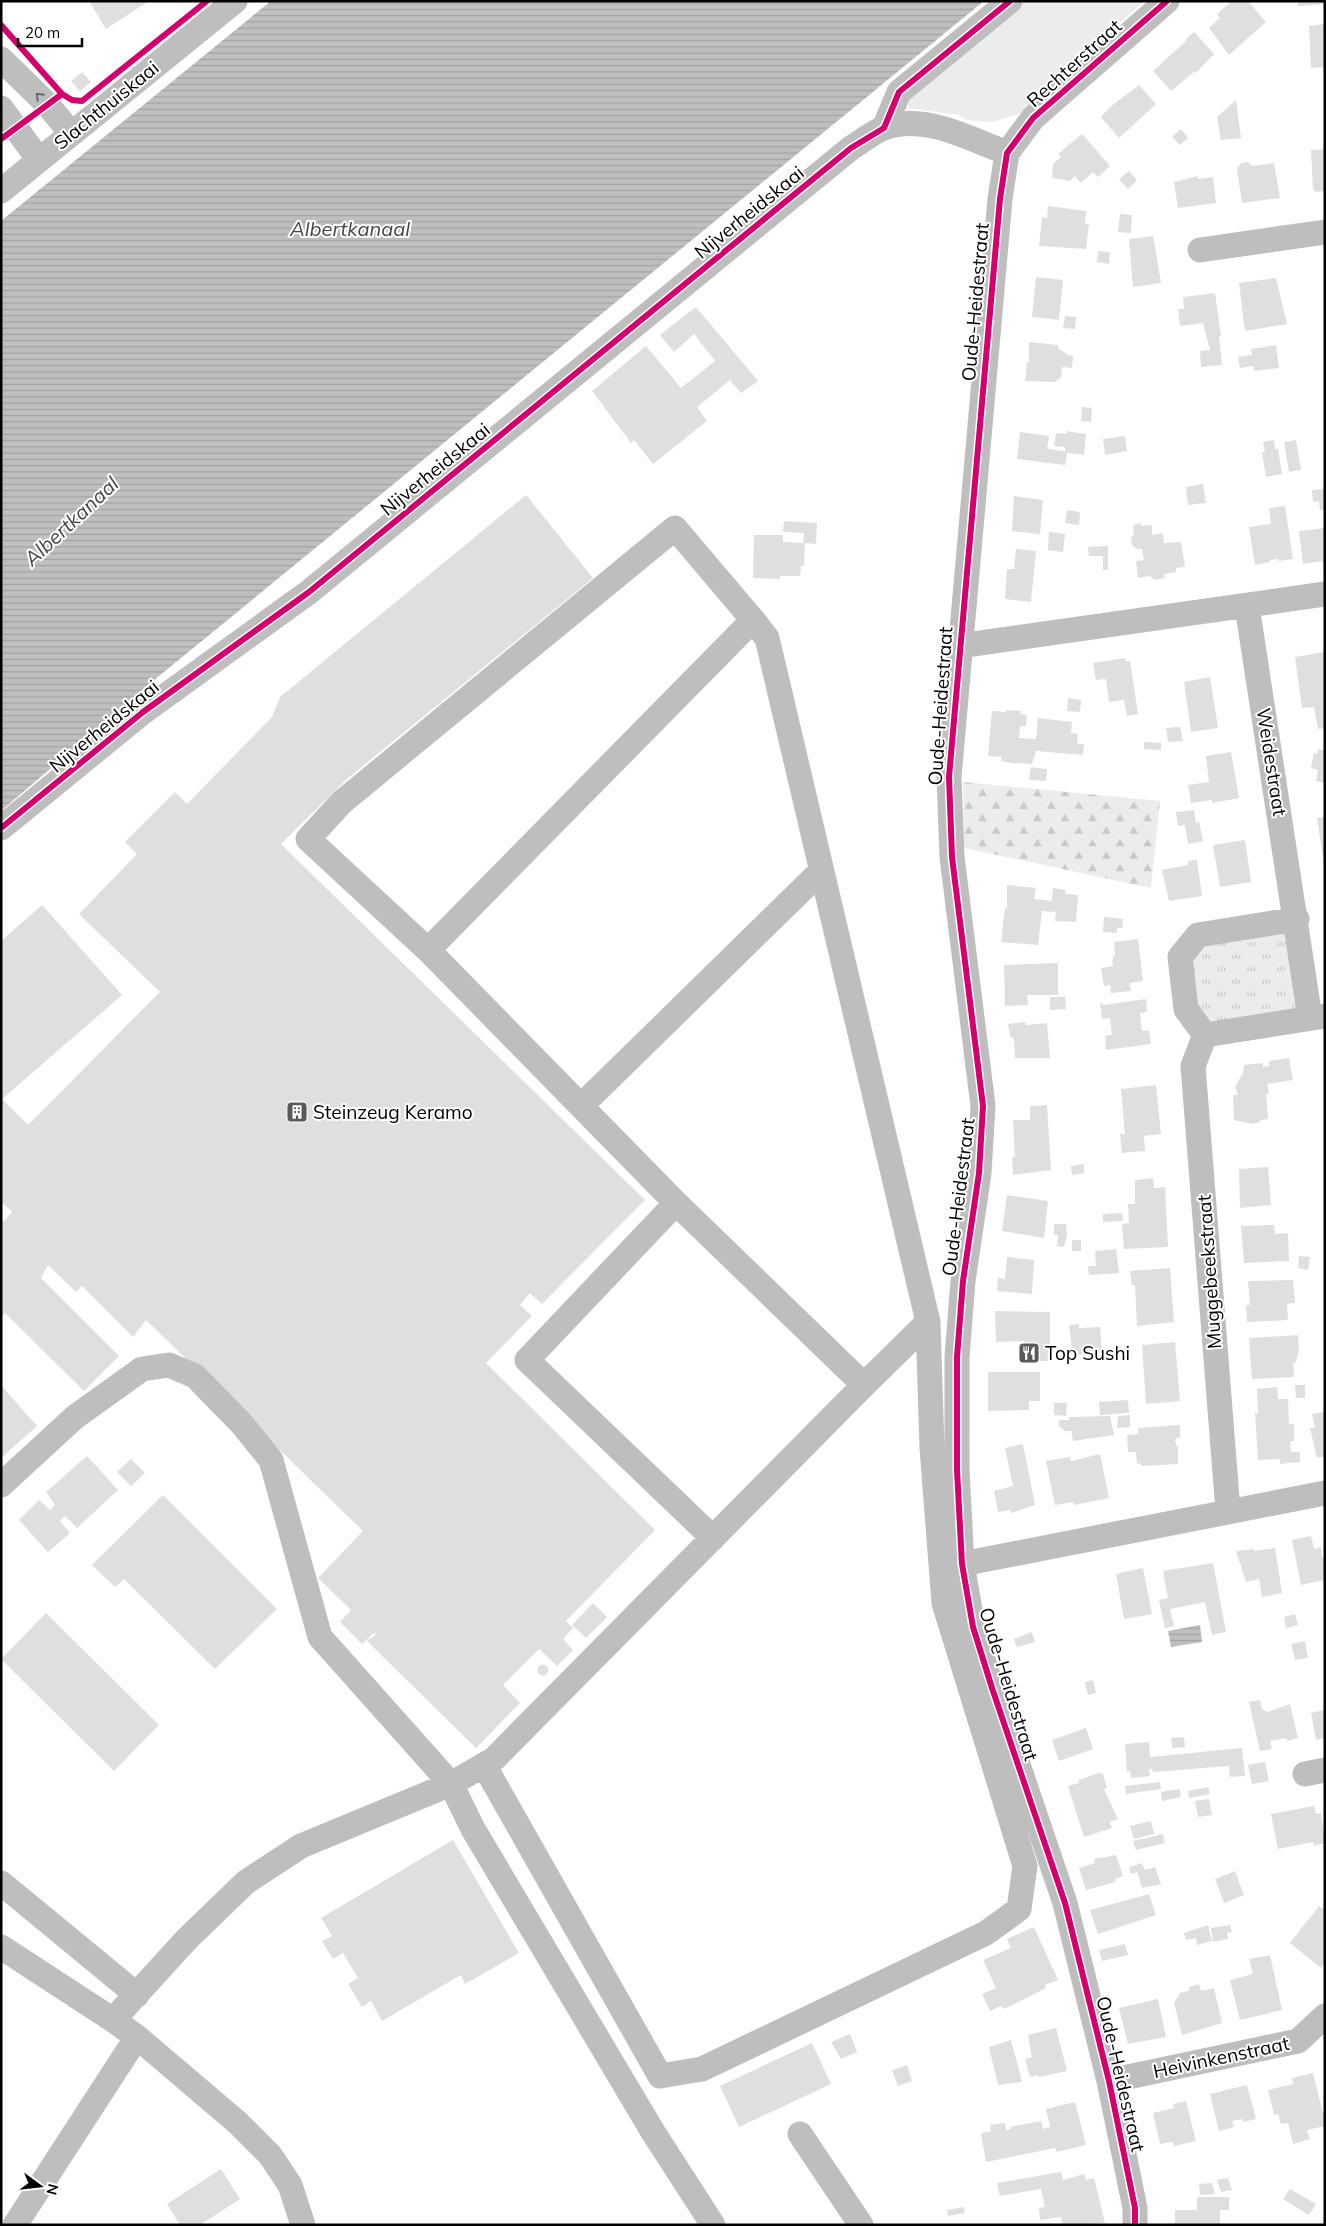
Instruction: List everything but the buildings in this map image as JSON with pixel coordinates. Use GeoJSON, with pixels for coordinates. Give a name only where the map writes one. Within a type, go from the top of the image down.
{"type":"FeatureCollection","features":[{"type":"Feature","properties":{"kind":"street","name":"Slachthuiskaai"},"geometry":{"type":"LineString","coordinates":[[1,191],[235,1]]}},
{"type":"Feature","properties":{"kind":"street"},"geometry":{"type":"LineString","coordinates":[[884,128],[899,92],[1010,1]]}},
{"type":"Feature","properties":{"kind":"street","name":"Rechterstraat"},"geometry":{"type":"LineString","coordinates":[[1007,153],[1034,118],[1167,1]]}},
{"type":"Feature","properties":{"kind":"street"},"geometry":{"type":"LineString","coordinates":[[1,59],[47,104],[71,133]]}},
{"type":"Feature","properties":{"kind":"street"},"geometry":{"type":"LineString","coordinates":[[1,108],[39,160]]}},
{"type":"Feature","properties":{"kind":"street","name":"Nijverheidskaai"},"geometry":{"type":"LineString","coordinates":[[1,828],[143,712],[309,592],[851,148],[884,128],[913,123],[943,128],[1007,153]]}},
{"type":"Feature","properties":{"kind":"street","name":"Oude-Heidestraat"},"geometry":{"type":"LineString","coordinates":[[1007,153],[1000,200],[958,646],[948,778],[952,858],[983,1106],[980,1173],[963,1281],[957,1357],[957,1470],[962,1564],[973,1627],[986,1671],[1065,1903],[1109,2081],[1135,2208],[1135,2225]]}},
{"type":"Feature","properties":{"kind":"street"},"geometry":{"type":"LineString","coordinates":[[1200,250],[1325,232]]}},
{"type":"Feature","properties":{"kind":"street"},"geometry":{"type":"LineString","coordinates":[[484,1765],[660,2076],[702,2069],[986,1933],[1020,1909],[1025,1866],[944,1603],[932,1448],[928,1322],[767,638],[675,528],[342,802],[308,839],[428,950],[676,1203],[864,1385]]}},
{"type":"Feature","properties":{"kind":"street","name":"Oude-Heidestraat"},"geometry":{"type":"LineString","coordinates":[[958,646],[1325,594]]}},
{"type":"Feature","properties":{"kind":"street","name":"Weidestraat"},"geometry":{"type":"LineString","coordinates":[[1205,1035],[1318,1017],[1297,919],[1247,606]]}},
{"type":"Feature","properties":{"kind":"street"},"geometry":{"type":"LineString","coordinates":[[428,950],[753,620]]}},
{"type":"Feature","properties":{"kind":"street"},"geometry":{"type":"LineString","coordinates":[[582,1105],[821,871]]}},
{"type":"Feature","properties":{"kind":"street"},"geometry":{"type":"LineString","coordinates":[[1205,1035],[1186,1009],[1180,957],[1198,935],[1297,919]]}},
{"type":"Feature","properties":{"kind":"street","name":"Muggebeekstraat"},"geometry":{"type":"LineString","coordinates":[[1205,1035],[1193,1066],[1228,1511]]}},
{"type":"Feature","properties":{"kind":"street"},"geometry":{"type":"LineString","coordinates":[[676,1203],[527,1360],[712,1538]]}},
{"type":"Feature","properties":{"kind":"street"},"geometry":{"type":"LineString","coordinates":[[113,2020],[186,1939],[246,1882],[301,1846],[451,1784],[494,1759],[928,1322]]}},
{"type":"Feature","properties":{"kind":"street"},"geometry":{"type":"LineString","coordinates":[[1,1485],[75,1417],[142,1369],[168,1365],[195,1376],[241,1423],[271,1460],[320,1637],[451,1784],[473,1829],[648,2124],[713,2225]]}},
{"type":"Feature","properties":{"kind":"street"},"geometry":{"type":"LineString","coordinates":[[962,1564],[1325,1493]]}},
{"type":"Feature","properties":{"kind":"street"},"geometry":{"type":"LineString","coordinates":[[1,1883],[137,1995]]}},
{"type":"Feature","properties":{"kind":"street"},"geometry":{"type":"LineString","coordinates":[[1,1947],[137,2036],[238,2123],[270,2155],[290,2185],[304,2225]]}},
{"type":"Feature","properties":{"kind":"street","name":"Heivinkenstraat"},"geometry":{"type":"LineString","coordinates":[[1109,2081],[1298,2041],[1325,2016]]}},
{"type":"Feature","properties":{"kind":"street"},"geometry":{"type":"LineString","coordinates":[[1,2212],[16,2224],[137,2036]]}},
{"type":"Feature","properties":{"kind":"street"},"geometry":{"type":"LineString","coordinates":[[800,2134],[861,2225]]}},
{"type":"Feature","properties":{"kind":"green space"},"geometry":{"type":"Polygon","coordinates":[[[1019,1],[1144,1],[1021,113],[993,122],[967,120],[958,115],[909,108],[907,98],[1019,1]]]}},
{"type":"Feature","properties":{"kind":"green space"},"geometry":{"type":"Polygon","coordinates":[[[963,782],[1160,801],[1151,888],[964,848],[963,782]]]}},
{"type":"Feature","properties":{"kind":"green space"},"geometry":{"type":"Polygon","coordinates":[[[1297,919],[1310,1018],[1205,1035],[1180,957],[1198,935],[1297,919]]]}},
{"type":"Feature","properties":{"kind":"water","name":"Albertkanaal"},"geometry":{"type":"Polygon","coordinates":[[[271,1],[984,1],[148,685],[1,811],[1,221],[271,1]]]}},
{"type":"Feature","properties":{"kind":"water"},"geometry":{"type":"Polygon","coordinates":[[[1200,1625],[1202,1642],[1171,1647],[1168,1631],[1200,1625]]]}},
{"type":"Feature","properties":{"kind":"cycle path"},"geometry":{"type":"LineString","coordinates":[[1,25],[62,94],[72,100],[82,101],[207,1]]}},
{"type":"Feature","properties":{"kind":"cycle path"},"geometry":{"type":"LineString","coordinates":[[1,828],[143,712],[309,592],[851,148],[884,128],[899,92],[1010,1]]}},
{"type":"Feature","properties":{"kind":"cycle path"},"geometry":{"type":"LineString","coordinates":[[1135,2225],[1135,2208],[1109,2081],[1065,1903],[973,1627],[962,1564],[957,1470],[957,1357],[963,1281],[979,1173],[983,1106],[952,857],[949,777],[1000,199],[1007,153],[1033,118],[1167,1]]}},
{"type":"Feature","properties":{"kind":"cycle path"},"geometry":{"type":"LineString","coordinates":[[1,139],[62,94]]}},
{"type":"Feature","properties":{"kind":"place","name":"Steinzeug Keramo"},"geometry":{"type":"Point","coordinates":[297,1112]}},
{"type":"Feature","properties":{"kind":"place","name":"Top Sushi"},"geometry":{"type":"Point","coordinates":[1029,1353]}}]}
